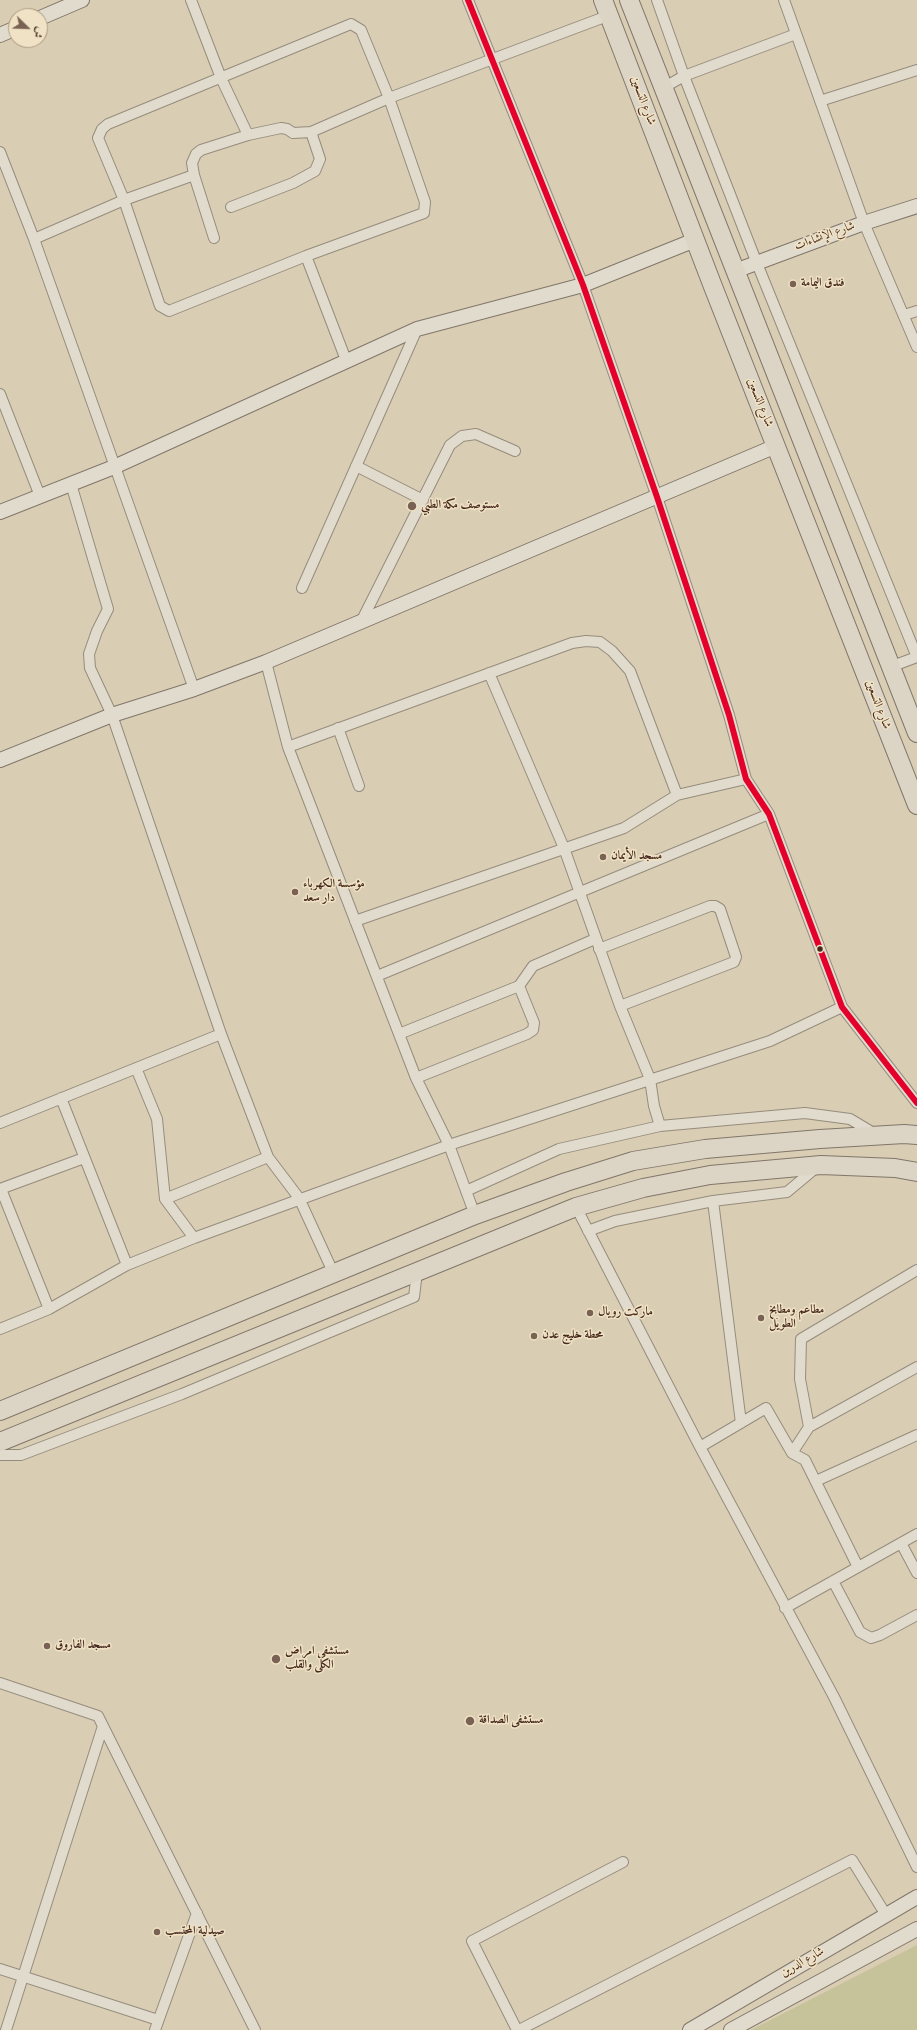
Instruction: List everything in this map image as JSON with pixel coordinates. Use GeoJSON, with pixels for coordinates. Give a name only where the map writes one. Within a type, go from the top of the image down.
{"type":"FeatureCollection","features":[{"type":"Feature","properties":{"kind":"highway","name":"شارع التسعين"},"geometry":{"type":"LineString","coordinates":[[629,0],[917,734]]}},
{"type":"Feature","properties":{"kind":"highway","name":"شارع التسعين"},"geometry":{"type":"LineString","coordinates":[[606,8],[712,284],[917,805]]}},
{"type":"Feature","properties":{"kind":"highway"},"geometry":{"type":"LineString","coordinates":[[712,284],[735,271]]}},
{"type":"Feature","properties":{"kind":"highway"},"geometry":{"type":"LineString","coordinates":[[0,1411],[333,1272],[475,1215],[566,1182],[633,1161],[705,1149],[913,1133]]}},
{"type":"Feature","properties":{"kind":"highway"},"geometry":{"type":"LineString","coordinates":[[0,1442],[576,1206],[643,1188],[710,1175],[821,1164],[895,1168],[917,1172]]}},
{"type":"Feature","properties":{"kind":"street"},"geometry":{"type":"LineString","coordinates":[[48,15],[82,0]]}},
{"type":"Feature","properties":{"kind":"street"},"geometry":{"type":"LineString","coordinates":[[191,0],[221,78],[248,135]]}},
{"type":"Feature","properties":{"kind":"street"},"geometry":{"type":"LineString","coordinates":[[468,0],[583,285],[729,715],[746,779],[769,814],[842,1007],[917,1103]]}},
{"type":"Feature","properties":{"kind":"street"},"geometry":{"type":"LineString","coordinates":[[657,0],[684,76],[756,262],[917,657],[890,667]]}},
{"type":"Feature","properties":{"kind":"street"},"geometry":{"type":"LineString","coordinates":[[784,0],[864,223],[917,347]]}},
{"type":"Feature","properties":{"kind":"street"},"geometry":{"type":"LineString","coordinates":[[214,238],[194,175],[192,163],[196,154],[201,150],[248,135],[281,128],[299,134],[311,132],[389,98],[492,60],[606,8]]}},
{"type":"Feature","properties":{"kind":"street"},"geometry":{"type":"LineString","coordinates":[[351,24],[361,30],[389,98],[425,202],[424,213],[306,256],[169,311],[160,306],[124,200],[98,138],[102,129],[108,124],[221,78],[351,24]]}},
{"type":"Feature","properties":{"kind":"street"},"geometry":{"type":"LineString","coordinates":[[663,88],[684,76],[796,34]]}},
{"type":"Feature","properties":{"kind":"street"},"geometry":{"type":"LineString","coordinates":[[820,101],[917,70]]}},
{"type":"Feature","properties":{"kind":"street"},"geometry":{"type":"LineString","coordinates":[[231,207],[293,183],[315,171],[320,159],[311,132]]}},
{"type":"Feature","properties":{"kind":"street"},"geometry":{"type":"LineString","coordinates":[[0,152],[34,239],[194,689]]}},
{"type":"Feature","properties":{"kind":"street"},"geometry":{"type":"LineString","coordinates":[[34,239],[124,200],[194,175]]}},
{"type":"Feature","properties":{"kind":"street","name":"شارع الإنشاءات"},"geometry":{"type":"LineString","coordinates":[[735,271],[864,223],[917,206]]}},
{"type":"Feature","properties":{"kind":"street"},"geometry":{"type":"LineString","coordinates":[[0,512],[114,467],[346,360],[417,329],[583,285],[695,240]]}},
{"type":"Feature","properties":{"kind":"street"},"geometry":{"type":"LineString","coordinates":[[306,256],[346,360]]}},
{"type":"Feature","properties":{"kind":"street"},"geometry":{"type":"LineString","coordinates":[[904,315],[917,312]]}},
{"type":"Feature","properties":{"kind":"street"},"geometry":{"type":"LineString","coordinates":[[302,588],[417,329]]}},
{"type":"Feature","properties":{"kind":"street"},"geometry":{"type":"LineString","coordinates":[[0,394],[40,496]]}},
{"type":"Feature","properties":{"kind":"street"},"geometry":{"type":"LineString","coordinates":[[361,622],[450,445],[462,436],[476,434],[515,451]]}},
{"type":"Feature","properties":{"kind":"street"},"geometry":{"type":"LineString","coordinates":[[0,760],[112,715],[194,689],[266,662],[776,446]]}},
{"type":"Feature","properties":{"kind":"street"},"geometry":{"type":"LineString","coordinates":[[356,466],[423,500]]}},
{"type":"Feature","properties":{"kind":"street"},"geometry":{"type":"LineString","coordinates":[[71,484],[108,609],[97,631],[89,654],[90,668],[112,715],[221,1034],[268,1158],[299,1198],[333,1272]]}},
{"type":"Feature","properties":{"kind":"street"},"geometry":{"type":"LineString","coordinates":[[288,747],[572,643],[586,641],[600,642],[612,650],[630,671],[677,795]]}},
{"type":"Feature","properties":{"kind":"street"},"geometry":{"type":"LineString","coordinates":[[266,662],[288,747],[416,1078],[449,1145],[475,1215]]}},
{"type":"Feature","properties":{"kind":"street"},"geometry":{"type":"LineString","coordinates":[[489,673],[564,848],[599,950],[650,1079],[654,1106],[660,1126]]}},
{"type":"Feature","properties":{"kind":"street"},"geometry":{"type":"LineString","coordinates":[[338,728],[359,786]]}},
{"type":"Feature","properties":{"kind":"street"},"geometry":{"type":"LineString","coordinates":[[355,921],[624,828],[677,795],[746,779]]}},
{"type":"Feature","properties":{"kind":"street"},"geometry":{"type":"LineString","coordinates":[[377,976],[769,814]]}},
{"type":"Feature","properties":{"kind":"street"},"geometry":{"type":"LineString","coordinates":[[599,950],[710,906],[715,906],[720,909],[736,957],[734,962],[620,1006]]}},
{"type":"Feature","properties":{"kind":"street"},"geometry":{"type":"LineString","coordinates":[[399,1034],[519,986],[533,966],[595,939]]}},
{"type":"Feature","properties":{"kind":"street"},"geometry":{"type":"LineString","coordinates":[[416,1078],[527,1034],[533,1030],[534,1023],[519,986]]}},
{"type":"Feature","properties":{"kind":"street"},"geometry":{"type":"LineString","coordinates":[[0,1329],[49,1309],[127,1265],[194,1238],[299,1198],[449,1145],[770,1040],[842,1007]]}},
{"type":"Feature","properties":{"kind":"street"},"geometry":{"type":"LineString","coordinates":[[0,1123],[221,1034]]}},
{"type":"Feature","properties":{"kind":"street"},"geometry":{"type":"LineString","coordinates":[[136,1068],[157,1119],[165,1198],[194,1238]]}},
{"type":"Feature","properties":{"kind":"street"},"geometry":{"type":"LineString","coordinates":[[61,1098],[127,1265]]}},
{"type":"Feature","properties":{"kind":"street"},"geometry":{"type":"LineString","coordinates":[[466,1191],[559,1149],[660,1126],[805,1113],[850,1119],[879,1136]]}},
{"type":"Feature","properties":{"kind":"street"},"geometry":{"type":"LineString","coordinates":[[49,1309],[0,1189],[84,1158]]}},
{"type":"Feature","properties":{"kind":"street"},"geometry":{"type":"LineString","coordinates":[[165,1198],[268,1158]]}},
{"type":"Feature","properties":{"kind":"street"},"geometry":{"type":"LineString","coordinates":[[588,1231],[615,1221],[713,1201],[787,1192],[821,1164]]}},
{"type":"Feature","properties":{"kind":"street"},"geometry":{"type":"LineString","coordinates":[[713,1201],[741,1423]]}},
{"type":"Feature","properties":{"kind":"street"},"geometry":{"type":"LineString","coordinates":[[576,1206],[700,1447],[834,1697],[917,1867]]}},
{"type":"Feature","properties":{"kind":"street"},"geometry":{"type":"LineString","coordinates":[[809,1427],[800,1379],[801,1339],[917,1270]]}},
{"type":"Feature","properties":{"kind":"street"},"geometry":{"type":"LineString","coordinates":[[0,1455],[20,1455],[182,1394],[414,1297],[417,1272]]}},
{"type":"Feature","properties":{"kind":"street"},"geometry":{"type":"LineString","coordinates":[[792,1453],[809,1427],[917,1367]]}},
{"type":"Feature","properties":{"kind":"street"},"geometry":{"type":"LineString","coordinates":[[700,1447],[766,1408],[792,1453],[806,1460],[858,1567]]}},
{"type":"Feature","properties":{"kind":"street"},"geometry":{"type":"LineString","coordinates":[[816,1481],[917,1435]]}},
{"type":"Feature","properties":{"kind":"street"},"geometry":{"type":"LineString","coordinates":[[785,1608],[917,1534]]}},
{"type":"Feature","properties":{"kind":"street"},"geometry":{"type":"LineString","coordinates":[[900,1543],[917,1573]]}},
{"type":"Feature","properties":{"kind":"street"},"geometry":{"type":"LineString","coordinates":[[833,1581],[860,1632],[871,1638],[880,1635],[917,1615]]}},
{"type":"Feature","properties":{"kind":"street"},"geometry":{"type":"LineString","coordinates":[[0,1683],[98,1716],[255,2030]]}},
{"type":"Feature","properties":{"kind":"street"},"geometry":{"type":"LineString","coordinates":[[6,2030],[103,1726]]}},
{"type":"Feature","properties":{"kind":"street"},"geometry":{"type":"LineString","coordinates":[[623,1862],[472,1941],[518,2030],[852,1860],[886,1915]]}},
{"type":"Feature","properties":{"kind":"street","name":"شارع الدرين"},"geometry":{"type":"LineString","coordinates":[[690,2030],[917,1897]]}},
{"type":"Feature","properties":{"kind":"street"},"geometry":{"type":"LineString","coordinates":[[155,2030],[197,1913]]}},
{"type":"Feature","properties":{"kind":"street","name":"شارع الدرين"},"geometry":{"type":"LineString","coordinates":[[731,2030],[917,1929]]}},
{"type":"Feature","properties":{"kind":"street"},"geometry":{"type":"LineString","coordinates":[[0,1969],[158,2020]]}},
{"type":"Feature","properties":{"kind":"shaded area"},"geometry":{"type":"Polygon","coordinates":[[[917,1945],[917,2030],[751,2030],[917,1945]]]}},
{"type":"Feature","properties":{"kind":"transit line"},"geometry":{"type":"LineString","coordinates":[[468,0],[583,285],[657,497],[729,715],[746,779],[769,814],[842,1007],[917,1103]]}},
{"type":"Feature","properties":{"kind":"place","name":"فندق اليمامة"},"geometry":{"type":"Point","coordinates":[793,284]}},
{"type":"Feature","properties":{"kind":"place","name":"مستوصف مكة الطبي"},"geometry":{"type":"Point","coordinates":[412,506]}},
{"type":"Feature","properties":{"kind":"place","name":"مسجد الأيمان"},"geometry":{"type":"Point","coordinates":[603,857]}},
{"type":"Feature","properties":{"kind":"place","name":"مؤسسة الكهرباء دار سعد"},"geometry":{"type":"Point","coordinates":[295,892]}},
{"type":"Feature","properties":{"kind":"place","name":"ماركت رويال"},"geometry":{"type":"Point","coordinates":[590,1313]}},
{"type":"Feature","properties":{"kind":"place","name":"مطاعم ومطابخ الطويل"},"geometry":{"type":"Point","coordinates":[761,1318]}},
{"type":"Feature","properties":{"kind":"place","name":"محطة خليج عدن"},"geometry":{"type":"Point","coordinates":[534,1336]}},
{"type":"Feature","properties":{"kind":"place","name":"مسجد الفاروق"},"geometry":{"type":"Point","coordinates":[47,1646]}},
{"type":"Feature","properties":{"kind":"place","name":"مستشفى امراض الكلى والقلب"},"geometry":{"type":"Point","coordinates":[276,1659]}},
{"type":"Feature","properties":{"kind":"place","name":"مستشفى الصداقة"},"geometry":{"type":"Point","coordinates":[470,1721]}},
{"type":"Feature","properties":{"kind":"place","name":"صيدلية المحتسب"},"geometry":{"type":"Point","coordinates":[157,1932]}}]}
